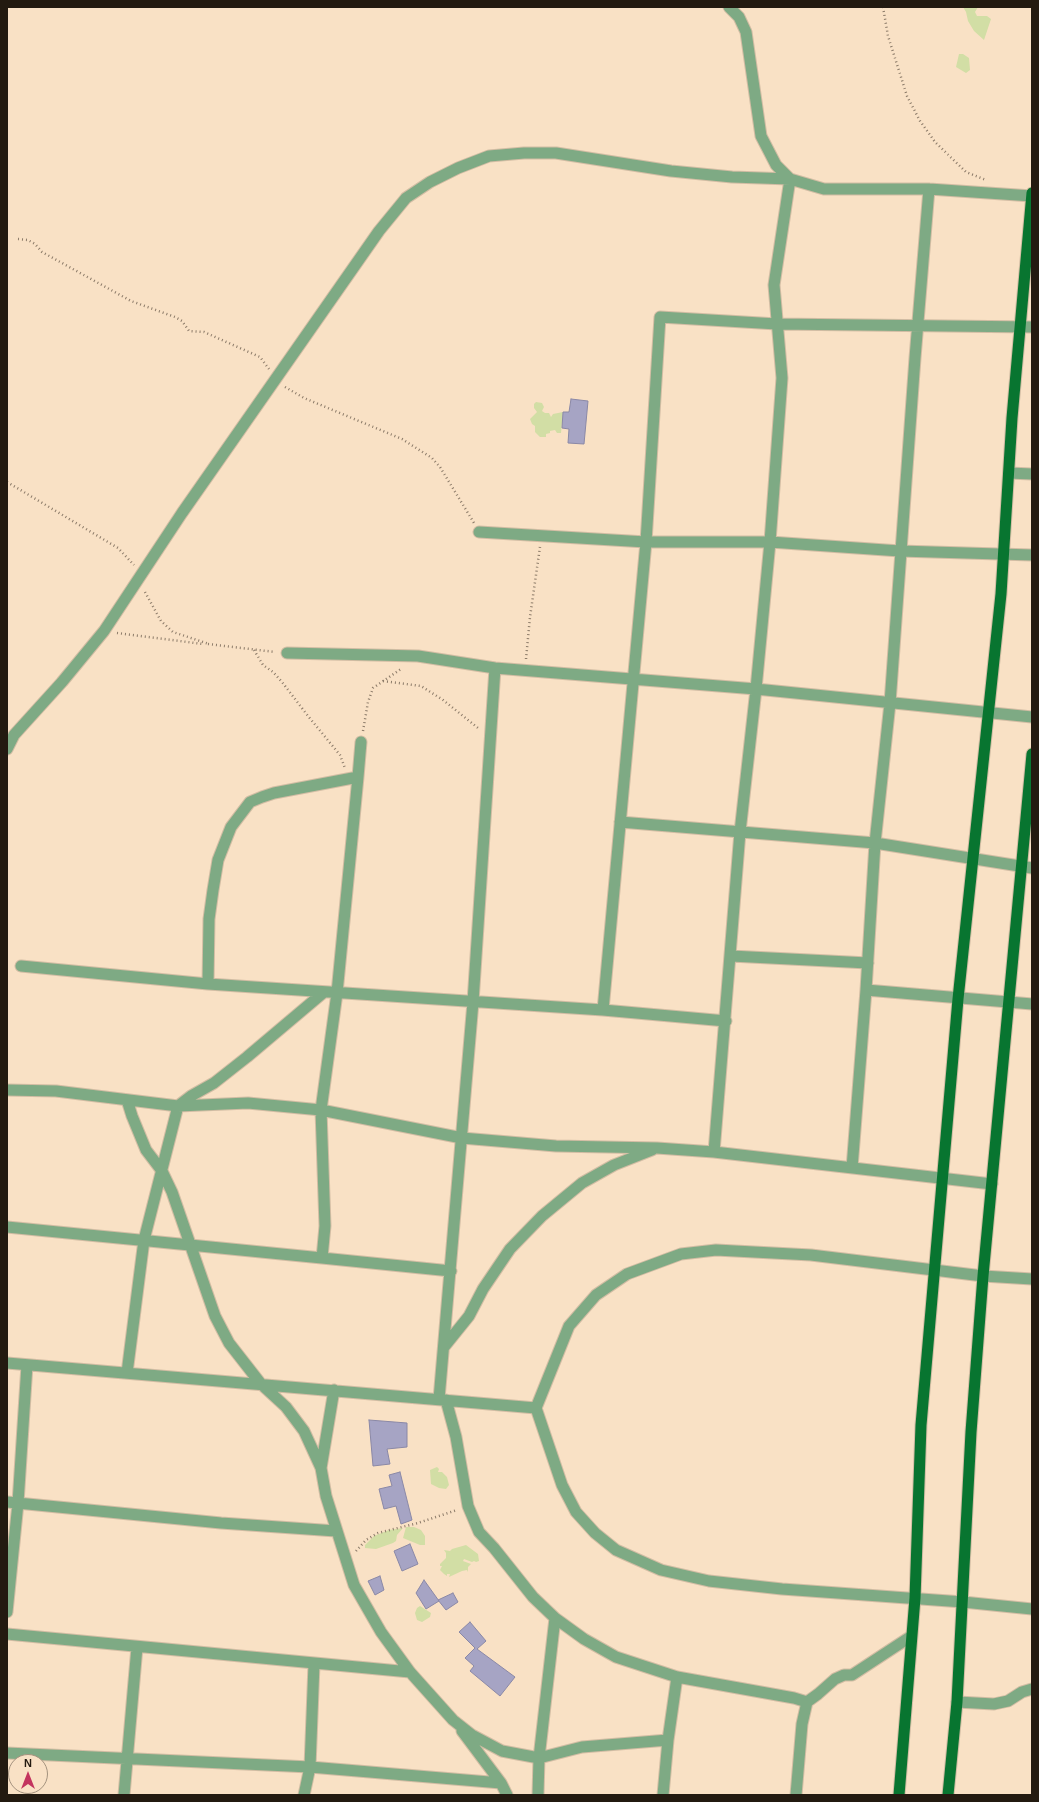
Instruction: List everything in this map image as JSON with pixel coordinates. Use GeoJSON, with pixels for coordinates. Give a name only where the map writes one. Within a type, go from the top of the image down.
{"type":"FeatureCollection","features":[{"type":"Feature","properties":{"kind":"main road"},"geometry":{"type":"LineString","coordinates":[[899,1795],[914,1598],[921,1426],[936,1270],[942,1179],[958,999],[989,713],[1032,193]]}},
{"type":"Feature","properties":{"kind":"main road"},"geometry":{"type":"LineString","coordinates":[[948,1795],[958,1702],[971,1432],[983,1276],[1008,1003],[1026,867],[1032,754]]}},
{"type":"Feature","properties":{"kind":"street"},"geometry":{"type":"LineString","coordinates":[[729,7],[739,17],[746,32],[761,136],[776,165],[790,179]]}},
{"type":"Feature","properties":{"kind":"street"},"geometry":{"type":"LineString","coordinates":[[7,749],[14,735],[62,682],[104,631],[276,377],[379,230],[406,198],[430,182],[458,168],[489,156],[524,153],[556,153],[671,171],[732,177],[790,179],[824,189],[929,189],[1032,196]]}},
{"type":"Feature","properties":{"kind":"street"},"geometry":{"type":"LineString","coordinates":[[714,1152],[726,1021],[740,832],[756,689],[770,542],[782,378],[774,285],[790,179]]}},
{"type":"Feature","properties":{"kind":"street"},"geometry":{"type":"LineString","coordinates":[[852,1168],[868,963],[875,843],[890,703],[900,551],[929,189]]}},
{"type":"Feature","properties":{"kind":"street"},"geometry":{"type":"LineString","coordinates":[[603,1010],[646,542],[660,317],[777,324],[918,327],[1032,327]]}},
{"type":"Feature","properties":{"kind":"street"},"geometry":{"type":"LineString","coordinates":[[1009,473],[1032,474]]}},
{"type":"Feature","properties":{"kind":"street"},"geometry":{"type":"LineString","coordinates":[[479,532],[542,537],[646,542],[770,542],[900,551],[1032,555]]}},
{"type":"Feature","properties":{"kind":"street"},"geometry":{"type":"LineString","coordinates":[[287,653],[418,656],[495,668],[756,689],[1032,717]]}},
{"type":"Feature","properties":{"kind":"street"},"geometry":{"type":"LineString","coordinates":[[495,668],[473,1002],[444,1347],[442,1399],[456,1437],[468,1506],[479,1532],[494,1548],[533,1597],[555,1618],[584,1639],[616,1656],[677,1677],[794,1698],[807,1702]]}},
{"type":"Feature","properties":{"kind":"street"},"geometry":{"type":"LineString","coordinates":[[322,1258],[325,1226],[321,1110],[337,993],[361,742]]}},
{"type":"Feature","properties":{"kind":"street"},"geometry":{"type":"LineString","coordinates":[[208,984],[209,919],[213,890],[218,860],[231,827],[250,802],[262,797],[274,793],[358,777]]}},
{"type":"Feature","properties":{"kind":"street"},"geometry":{"type":"LineString","coordinates":[[620,822],[875,843],[1026,867]]}},
{"type":"Feature","properties":{"kind":"street"},"geometry":{"type":"LineString","coordinates":[[731,956],[868,963]]}},
{"type":"Feature","properties":{"kind":"street"},"geometry":{"type":"LineString","coordinates":[[21,966],[208,984],[603,1010],[726,1021]]}},
{"type":"Feature","properties":{"kind":"street"},"geometry":{"type":"LineString","coordinates":[[866,990],[958,999],[1032,1004]]}},
{"type":"Feature","properties":{"kind":"street"},"geometry":{"type":"LineString","coordinates":[[127,1373],[144,1240],[178,1106],[191,1096],[214,1083],[324,992]]}},
{"type":"Feature","properties":{"kind":"street"},"geometry":{"type":"LineString","coordinates":[[7,1090],[56,1091],[178,1106],[248,1104],[321,1110],[462,1138],[556,1146],[657,1148],[714,1152],[992,1184]]}},
{"type":"Feature","properties":{"kind":"street"},"geometry":{"type":"LineString","coordinates":[[127,1100],[146,1150],[162,1171],[172,1192],[192,1245],[215,1316],[229,1343],[260,1384],[286,1407],[304,1431],[321,1468],[326,1496],[354,1585],[381,1632],[410,1672],[453,1720],[501,1783],[507,1795]]}},
{"type":"Feature","properties":{"kind":"street"},"geometry":{"type":"LineString","coordinates":[[444,1347],[469,1316],[483,1289],[510,1249],[542,1216],[582,1183],[614,1165],[657,1148]]}},
{"type":"Feature","properties":{"kind":"street"},"geometry":{"type":"LineString","coordinates":[[7,1227],[451,1271]]}},
{"type":"Feature","properties":{"kind":"street"},"geometry":{"type":"LineString","coordinates":[[1032,1279],[983,1276],[811,1255],[716,1250],[681,1254],[628,1274],[596,1295],[569,1326],[536,1408],[562,1485],[576,1512],[595,1533],[616,1550],[638,1561],[661,1570],[709,1581],[782,1589],[914,1598],[1032,1609]]}},
{"type":"Feature","properties":{"kind":"street"},"geometry":{"type":"LineString","coordinates":[[7,1363],[536,1408]]}},
{"type":"Feature","properties":{"kind":"street"},"geometry":{"type":"LineString","coordinates":[[7,1612],[12,1502],[27,1364]]}},
{"type":"Feature","properties":{"kind":"street"},"geometry":{"type":"LineString","coordinates":[[321,1468],[334,1390]]}},
{"type":"Feature","properties":{"kind":"street"},"geometry":{"type":"LineString","coordinates":[[12,1502],[221,1523],[336,1531]]}},
{"type":"Feature","properties":{"kind":"street"},"geometry":{"type":"LineString","coordinates":[[538,1795],[540,1758],[555,1618]]}},
{"type":"Feature","properties":{"kind":"street"},"geometry":{"type":"LineString","coordinates":[[7,1634],[410,1672]]}},
{"type":"Feature","properties":{"kind":"street"},"geometry":{"type":"LineString","coordinates":[[796,1795],[802,1724],[807,1702],[835,1679],[844,1675],[852,1675],[910,1637]]}},
{"type":"Feature","properties":{"kind":"street"},"geometry":{"type":"LineString","coordinates":[[124,1795],[137,1646]]}},
{"type":"Feature","properties":{"kind":"street"},"geometry":{"type":"LineString","coordinates":[[304,1795],[310,1767],[314,1664]]}},
{"type":"Feature","properties":{"kind":"street"},"geometry":{"type":"LineString","coordinates":[[662,1795],[677,1677]]}},
{"type":"Feature","properties":{"kind":"street"},"geometry":{"type":"LineString","coordinates":[[958,1702],[994,1704],[1008,1701],[1022,1692],[1032,1689]]}},
{"type":"Feature","properties":{"kind":"street"},"geometry":{"type":"LineString","coordinates":[[453,1720],[472,1735],[502,1752],[540,1758],[582,1747],[668,1740]]}},
{"type":"Feature","properties":{"kind":"street"},"geometry":{"type":"LineString","coordinates":[[7,1753],[310,1767],[501,1783]]}},
{"type":"Feature","properties":{"kind":"path"},"geometry":{"type":"LineString","coordinates":[[883,7],[888,36],[907,96],[920,121],[935,142],[966,172],[988,180]]}},
{"type":"Feature","properties":{"kind":"path"},"geometry":{"type":"LineString","coordinates":[[18,239],[28,240],[35,244],[42,252],[131,301],[175,317],[182,321],[189,331],[204,332],[227,344],[260,357],[283,386],[304,398],[402,439],[432,458],[440,467],[479,532]]}},
{"type":"Feature","properties":{"kind":"path"},"geometry":{"type":"LineString","coordinates":[[7,482],[118,548],[133,563],[139,579],[161,621],[173,632],[209,644]]}},
{"type":"Feature","properties":{"kind":"path"},"geometry":{"type":"LineString","coordinates":[[525,670],[530,618],[542,537]]}},
{"type":"Feature","properties":{"kind":"path"},"geometry":{"type":"LineString","coordinates":[[104,631],[287,653]]}},
{"type":"Feature","properties":{"kind":"path"},"geometry":{"type":"LineString","coordinates":[[254,650],[263,665],[273,672],[282,682],[340,755],[347,779]]}},
{"type":"Feature","properties":{"kind":"path"},"geometry":{"type":"LineString","coordinates":[[361,742],[370,693],[378,684],[402,668]]}},
{"type":"Feature","properties":{"kind":"path"},"geometry":{"type":"LineString","coordinates":[[383,681],[421,686],[443,700],[474,726],[491,734]]}},
{"type":"Feature","properties":{"kind":"path"},"geometry":{"type":"LineString","coordinates":[[345,1556],[356,1551],[366,1540],[378,1533],[418,1523],[468,1506]]}},
{"type":"Feature","properties":{"kind":"green space"},"geometry":{"type":"Polygon","coordinates":[[[963,7],[978,7],[975,12],[977,16],[987,16],[991,19],[984,40],[974,31],[968,21],[963,7]]]}},
{"type":"Feature","properties":{"kind":"green space"},"geometry":{"type":"Polygon","coordinates":[[[959,54],[963,54],[969,58],[970,70],[966,73],[956,67],[959,54]]]}},
{"type":"Feature","properties":{"kind":"green space"},"geometry":{"type":"Polygon","coordinates":[[[536,402],[542,403],[544,407],[542,411],[549,413],[551,417],[553,414],[563,412],[561,433],[557,433],[555,430],[546,434],[546,437],[540,437],[535,432],[535,426],[532,424],[530,419],[537,412],[534,408],[534,404],[536,402]]]}},
{"type":"Feature","properties":{"kind":"green space"},"geometry":{"type":"Polygon","coordinates":[[[437,1467],[439,1469],[438,1472],[442,1472],[447,1477],[449,1485],[446,1489],[439,1488],[431,1484],[430,1470],[437,1467]]]}},
{"type":"Feature","properties":{"kind":"green space"},"geometry":{"type":"Polygon","coordinates":[[[406,1527],[414,1527],[421,1530],[425,1536],[425,1545],[420,1545],[403,1538],[406,1527]]]}},
{"type":"Feature","properties":{"kind":"green space"},"geometry":{"type":"Polygon","coordinates":[[[403,1528],[397,1535],[396,1541],[393,1543],[376,1549],[365,1548],[365,1545],[374,1536],[389,1530],[403,1528]]]}},
{"type":"Feature","properties":{"kind":"green space"},"geometry":{"type":"Polygon","coordinates":[[[466,1545],[478,1554],[479,1561],[472,1562],[464,1559],[463,1561],[471,1564],[468,1567],[468,1572],[467,1570],[462,1571],[449,1577],[450,1574],[447,1574],[447,1576],[444,1574],[440,1570],[442,1566],[440,1566],[440,1564],[446,1558],[446,1553],[444,1550],[450,1551],[466,1545]]]}},
{"type":"Feature","properties":{"kind":"green space"},"geometry":{"type":"Polygon","coordinates":[[[420,1606],[431,1613],[430,1617],[422,1622],[417,1620],[415,1613],[417,1608],[420,1606]]]}},
{"type":"Feature","properties":{"kind":"building"},"geometry":{"type":"Polygon","coordinates":[[[571,399],[588,401],[584,444],[568,443],[569,429],[562,428],[563,412],[569,412],[571,399]]]}},
{"type":"Feature","properties":{"kind":"building"},"geometry":{"type":"Polygon","coordinates":[[[369,1420],[407,1423],[407,1447],[387,1449],[390,1464],[373,1466],[369,1420]]]}},
{"type":"Feature","properties":{"kind":"building"},"geometry":{"type":"Polygon","coordinates":[[[400,1472],[412,1520],[401,1524],[396,1506],[384,1509],[379,1489],[392,1486],[389,1475],[400,1472]]]}},
{"type":"Feature","properties":{"kind":"building"},"geometry":{"type":"Polygon","coordinates":[[[410,1544],[418,1564],[402,1571],[394,1551],[410,1544]]]}},
{"type":"Feature","properties":{"kind":"building"},"geometry":{"type":"Polygon","coordinates":[[[380,1576],[384,1590],[375,1595],[368,1581],[380,1576]]]}},
{"type":"Feature","properties":{"kind":"building"},"geometry":{"type":"Polygon","coordinates":[[[424,1580],[439,1601],[426,1609],[416,1593],[424,1580]]]}},
{"type":"Feature","properties":{"kind":"building"},"geometry":{"type":"Polygon","coordinates":[[[453,1593],[458,1602],[446,1610],[438,1600],[453,1593]]]}},
{"type":"Feature","properties":{"kind":"building"},"geometry":{"type":"Polygon","coordinates":[[[470,1622],[486,1641],[477,1649],[515,1677],[500,1696],[470,1671],[474,1666],[465,1658],[475,1648],[459,1632],[470,1622]]]}}]}
